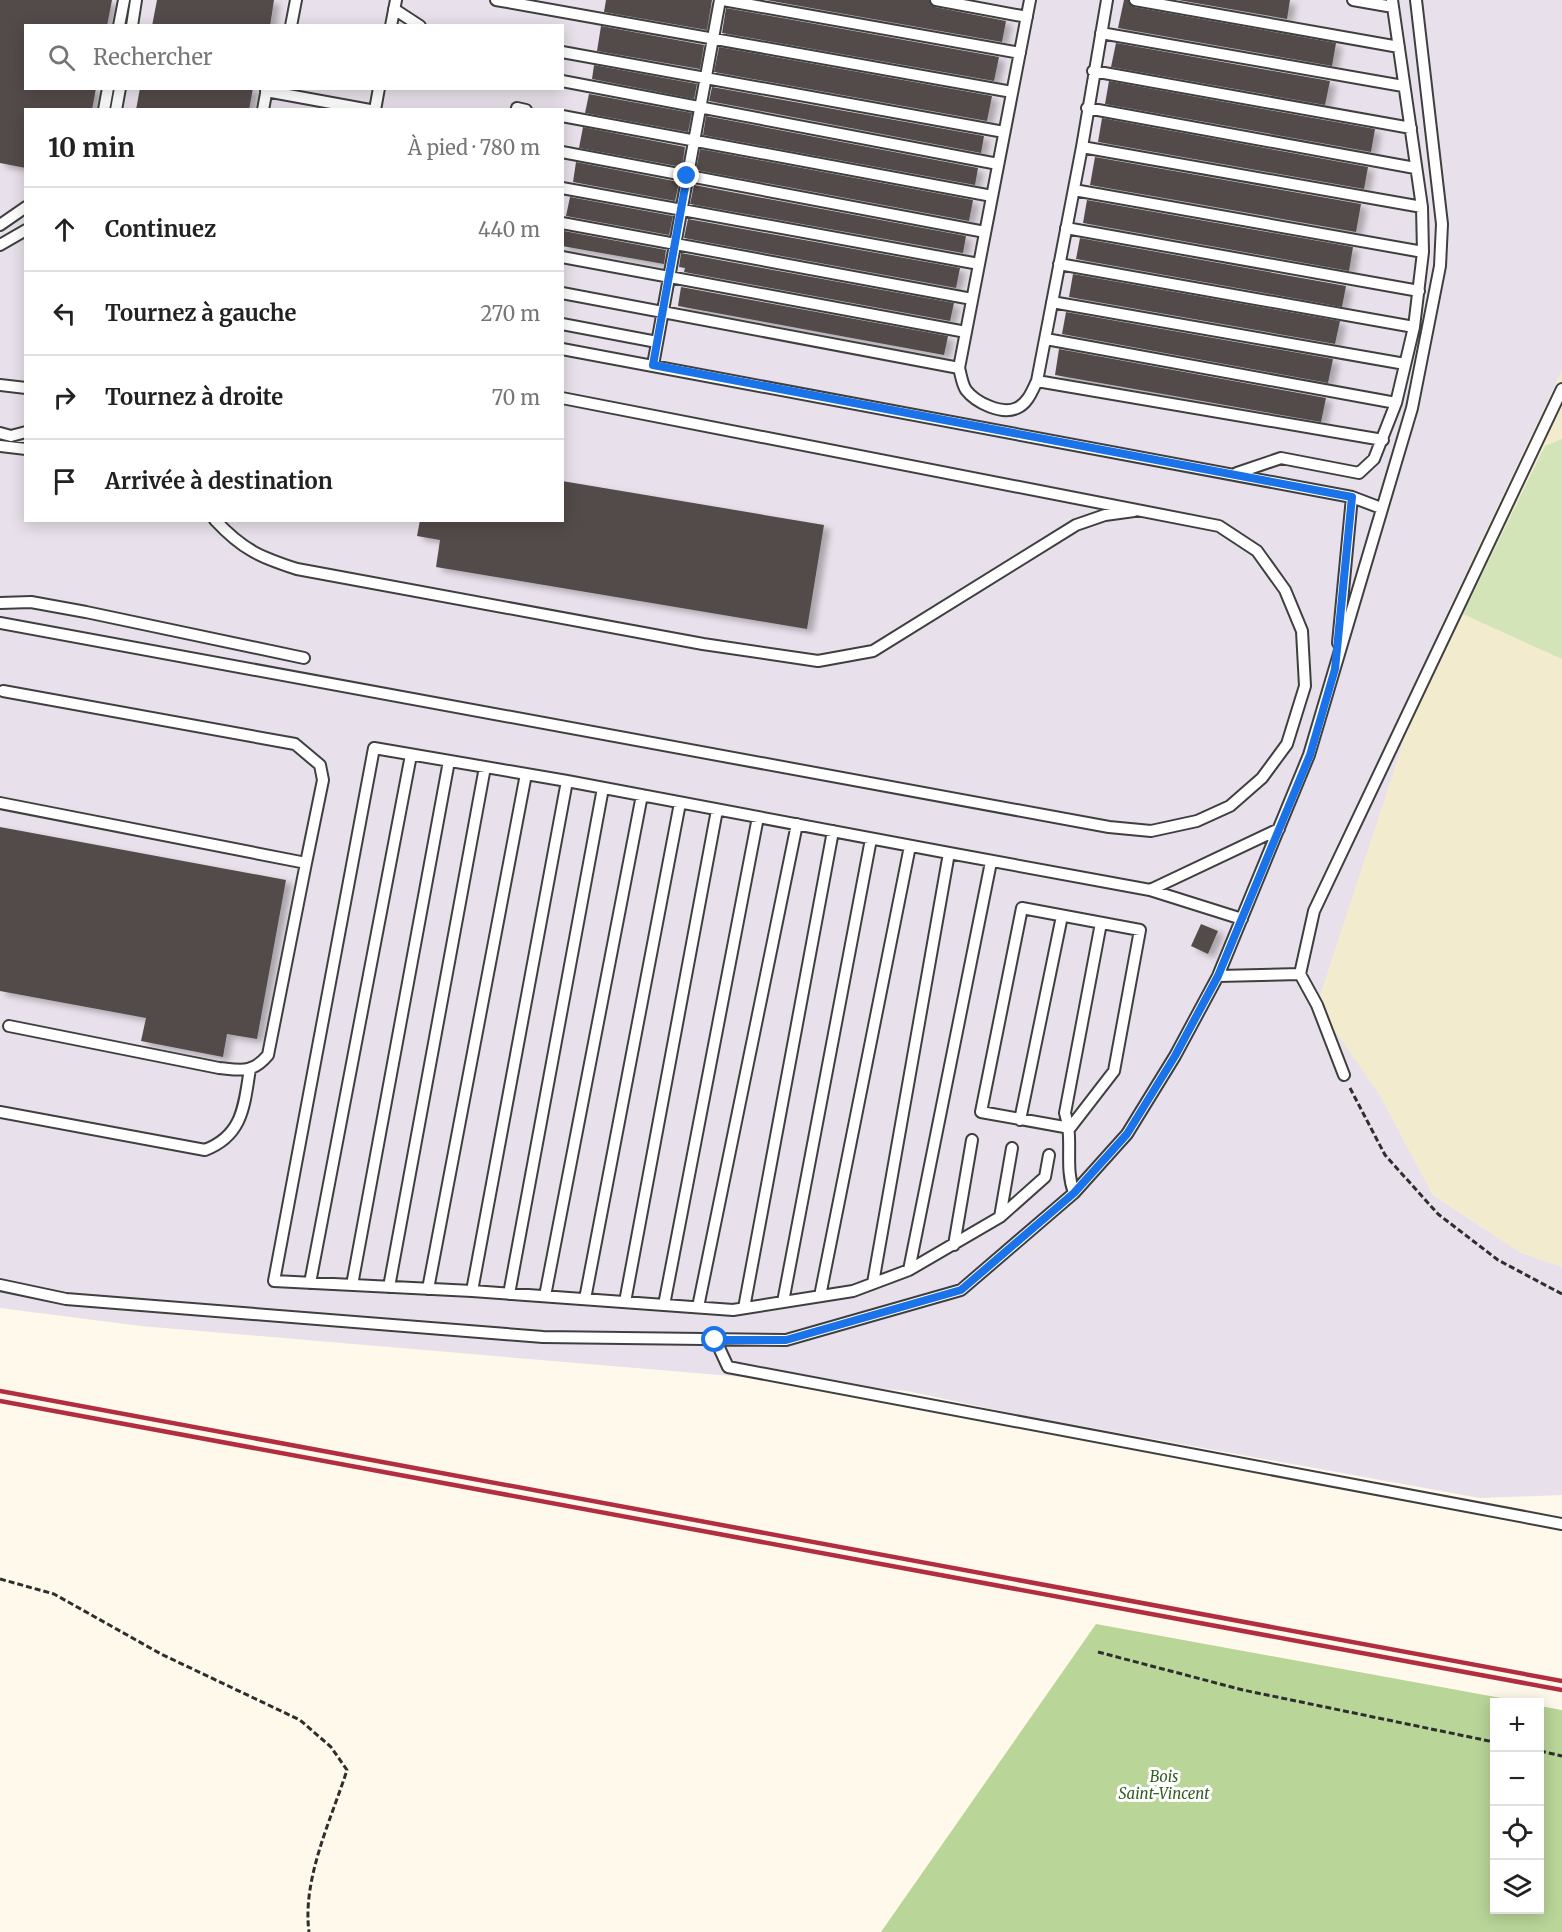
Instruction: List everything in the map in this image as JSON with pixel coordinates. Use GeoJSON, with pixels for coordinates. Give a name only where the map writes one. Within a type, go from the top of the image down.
{"type":"FeatureCollection","features":[{"type":"Feature","properties":{"kind":"lane"},"geometry":{"type":"LineString","coordinates":[[119,24],[124,0]]}},
{"type":"Feature","properties":{"kind":"lane"},"geometry":{"type":"LineString","coordinates":[[132,24],[136,0]]}},
{"type":"Feature","properties":{"kind":"lane"},"geometry":{"type":"LineString","coordinates":[[291,24],[296,0]]}},
{"type":"Feature","properties":{"kind":"lane"},"geometry":{"type":"LineString","coordinates":[[496,0],[1012,92]]}},
{"type":"Feature","properties":{"kind":"lane"},"geometry":{"type":"LineString","coordinates":[[653,365],[721,0],[1020,53]]}},
{"type":"Feature","properties":{"kind":"lane"},"geometry":{"type":"LineString","coordinates":[[936,0],[1027,17]]}},
{"type":"Feature","properties":{"kind":"lane"},"geometry":{"type":"LineString","coordinates":[[1030,0],[958,368],[965,389],[983,404],[996,408],[1016,409],[1027,400],[1037,381],[1082,147],[1093,71],[1107,0]]}},
{"type":"Feature","properties":{"kind":"lane"},"geometry":{"type":"LineString","coordinates":[[1136,0],[1399,47]]}},
{"type":"Feature","properties":{"kind":"lane"},"geometry":{"type":"LineString","coordinates":[[1235,474],[1281,458],[1359,473],[1374,459],[1383,440],[1406,364],[1414,327],[1423,252],[1422,207],[1393,4],[1353,0]]}},
{"type":"Feature","properties":{"kind":"lane"},"geometry":{"type":"LineString","coordinates":[[0,1285],[66,1299],[543,1337],[786,1340],[961,1290],[1074,1193],[1127,1134],[1175,1056],[1218,976],[1310,755],[1412,408],[1440,266],[1442,224],[1416,0]]}},
{"type":"Feature","properties":{"kind":"lane"},"geometry":{"type":"LineString","coordinates":[[391,24],[395,4]]}},
{"type":"Feature","properties":{"kind":"lane"},"geometry":{"type":"LineString","coordinates":[[395,4],[418,24]]}},
{"type":"Feature","properties":{"kind":"lane"},"geometry":{"type":"LineString","coordinates":[[1101,33],[1403,86]]}},
{"type":"Feature","properties":{"kind":"lane"},"geometry":{"type":"LineString","coordinates":[[564,52],[1004,132]]}},
{"type":"Feature","properties":{"kind":"lane"},"geometry":{"type":"LineString","coordinates":[[1093,71],[1411,128]]}},
{"type":"Feature","properties":{"kind":"lane"},"geometry":{"type":"LineString","coordinates":[[564,81],[998,164]]}},
{"type":"Feature","properties":{"kind":"lane"},"geometry":{"type":"LineString","coordinates":[[104,108],[108,90]]}},
{"type":"Feature","properties":{"kind":"lane"},"geometry":{"type":"LineString","coordinates":[[116,108],[120,90]]}},
{"type":"Feature","properties":{"kind":"lane"},"geometry":{"type":"LineString","coordinates":[[263,108],[266,90],[360,108]]}},
{"type":"Feature","properties":{"kind":"lane"},"geometry":{"type":"LineString","coordinates":[[375,108],[379,90]]}},
{"type":"Feature","properties":{"kind":"lane"},"geometry":{"type":"LineString","coordinates":[[1087,108],[1415,168]]}},
{"type":"Feature","properties":{"kind":"lane"},"geometry":{"type":"LineString","coordinates":[[564,116],[992,196]]}},
{"type":"Feature","properties":{"kind":"lane"},"geometry":{"type":"LineString","coordinates":[[1082,147],[1422,207]]}},
{"type":"Feature","properties":{"kind":"lane"},"geometry":{"type":"LineString","coordinates":[[564,152],[985,232]]}},
{"type":"Feature","properties":{"kind":"lane"},"geometry":{"type":"LineString","coordinates":[[564,188],[978,264]]}},
{"type":"Feature","properties":{"kind":"lane"},"geometry":{"type":"LineString","coordinates":[[1074,190],[1423,252]]}},
{"type":"Feature","properties":{"kind":"lane"},"geometry":{"type":"LineString","coordinates":[[0,225],[24,208]]}},
{"type":"Feature","properties":{"kind":"lane"},"geometry":{"type":"LineString","coordinates":[[564,223],[972,298]]}},
{"type":"Feature","properties":{"kind":"lane"},"geometry":{"type":"LineString","coordinates":[[1066,228],[1419,291]]}},
{"type":"Feature","properties":{"kind":"lane"},"geometry":{"type":"LineString","coordinates":[[0,245],[24,231]]}},
{"type":"Feature","properties":{"kind":"lane"},"geometry":{"type":"LineString","coordinates":[[564,257],[966,332]]}},
{"type":"Feature","properties":{"kind":"lane"},"geometry":{"type":"LineString","coordinates":[[1059,264],[1414,327]]}},
{"type":"Feature","properties":{"kind":"lane"},"geometry":{"type":"LineString","coordinates":[[564,293],[958,368]]}},
{"type":"Feature","properties":{"kind":"lane"},"geometry":{"type":"LineString","coordinates":[[1052,302],[1406,364]]}},
{"type":"Feature","properties":{"kind":"lane"},"geometry":{"type":"LineString","coordinates":[[564,324],[657,342]]}},
{"type":"Feature","properties":{"kind":"lane"},"geometry":{"type":"LineString","coordinates":[[1046,339],[1396,403]]}},
{"type":"Feature","properties":{"kind":"lane"},"geometry":{"type":"LineString","coordinates":[[564,348],[1235,474],[1352,497],[1381,508]]}},
{"type":"Feature","properties":{"kind":"lane"},"geometry":{"type":"LineString","coordinates":[[1037,381],[1383,440]]}},
{"type":"Feature","properties":{"kind":"lane"},"geometry":{"type":"LineString","coordinates":[[0,385],[24,388]]}},
{"type":"Feature","properties":{"kind":"lane"},"geometry":{"type":"LineString","coordinates":[[1344,1075],[1317,1005],[1300,974],[1314,911],[1562,388]]}},
{"type":"Feature","properties":{"kind":"lane"},"geometry":{"type":"LineString","coordinates":[[0,623],[259,668],[1109,827],[1151,831],[1197,821],[1230,806],[1262,778],[1287,744],[1305,686],[1302,631],[1286,590],[1257,551],[1219,526],[564,398]]}},
{"type":"Feature","properties":{"kind":"lane"},"geometry":{"type":"LineString","coordinates":[[0,433],[11,436],[24,433]]}},
{"type":"Feature","properties":{"kind":"lane"},"geometry":{"type":"LineString","coordinates":[[0,446],[24,449]]}},
{"type":"Feature","properties":{"kind":"lane"},"geometry":{"type":"LineString","coordinates":[[1335,669],[1352,497]]}},
{"type":"Feature","properties":{"kind":"lane"},"geometry":{"type":"LineString","coordinates":[[217,522],[235,542],[263,558],[297,569],[703,644],[818,661],[873,651],[1076,525],[1105,515],[1143,510]]}},
{"type":"Feature","properties":{"kind":"lane"},"geometry":{"type":"LineString","coordinates":[[0,603],[31,602],[304,658]]}},
{"type":"Feature","properties":{"kind":"lane"},"geometry":{"type":"LineString","coordinates":[[3,691],[295,744],[320,765],[323,780],[268,1055],[258,1067],[219,1068],[9,1026]]}},
{"type":"Feature","properties":{"kind":"lane"},"geometry":{"type":"LineString","coordinates":[[1049,1155],[1045,1177],[1000,1217],[909,1270],[853,1291],[744,1308],[274,1281],[374,748],[567,781],[1150,890],[1242,919]]}},
{"type":"Feature","properties":{"kind":"lane"},"geometry":{"type":"LineString","coordinates":[[310,1283],[411,755]]}},
{"type":"Feature","properties":{"kind":"lane"},"geometry":{"type":"LineString","coordinates":[[352,1285],[449,761]]}},
{"type":"Feature","properties":{"kind":"lane"},"geometry":{"type":"LineString","coordinates":[[389,1287],[485,767]]}},
{"type":"Feature","properties":{"kind":"lane"},"geometry":{"type":"LineString","coordinates":[[428,1289],[526,774]]}},
{"type":"Feature","properties":{"kind":"lane"},"geometry":{"type":"LineString","coordinates":[[472,1291],[567,781]]}},
{"type":"Feature","properties":{"kind":"lane"},"geometry":{"type":"LineString","coordinates":[[509,1293],[603,788]]}},
{"type":"Feature","properties":{"kind":"lane"},"geometry":{"type":"LineString","coordinates":[[545,1296],[642,795]]}},
{"type":"Feature","properties":{"kind":"lane"},"geometry":{"type":"LineString","coordinates":[[585,1299],[680,802]]}},
{"type":"Feature","properties":{"kind":"lane"},"geometry":{"type":"LineString","coordinates":[[0,803],[306,863]]}},
{"type":"Feature","properties":{"kind":"lane"},"geometry":{"type":"LineString","coordinates":[[625,1302],[717,810]]}},
{"type":"Feature","properties":{"kind":"lane"},"geometry":{"type":"LineString","coordinates":[[664,1305],[758,817]]}},
{"type":"Feature","properties":{"kind":"lane"},"geometry":{"type":"LineString","coordinates":[[698,1307],[796,825]]}},
{"type":"Feature","properties":{"kind":"lane"},"geometry":{"type":"LineString","coordinates":[[1150,890],[1279,829]]}},
{"type":"Feature","properties":{"kind":"lane"},"geometry":{"type":"LineString","coordinates":[[744,1308],[833,831]]}},
{"type":"Feature","properties":{"kind":"lane"},"geometry":{"type":"LineString","coordinates":[[783,1302],[872,839]]}},
{"type":"Feature","properties":{"kind":"lane"},"geometry":{"type":"LineString","coordinates":[[820,1296],[910,846]]}},
{"type":"Feature","properties":{"kind":"lane"},"geometry":{"type":"LineString","coordinates":[[873,1283],[949,853]]}},
{"type":"Feature","properties":{"kind":"lane"},"geometry":{"type":"LineString","coordinates":[[909,1270],[991,862]]}},
{"type":"Feature","properties":{"kind":"lane"},"geometry":{"type":"LineString","coordinates":[[1022,908],[1140,930],[1114,1071],[1070,1128],[981,1112],[1022,908]]}},
{"type":"Feature","properties":{"kind":"lane"},"geometry":{"type":"LineString","coordinates":[[1020,1120],[1062,916]]}},
{"type":"Feature","properties":{"kind":"lane"},"geometry":{"type":"LineString","coordinates":[[1074,1193],[1068,1176],[1070,1128],[1065,1113],[1101,923]]}},
{"type":"Feature","properties":{"kind":"lane"},"geometry":{"type":"LineString","coordinates":[[1218,976],[1300,974]]}},
{"type":"Feature","properties":{"kind":"lane"},"geometry":{"type":"LineString","coordinates":[[0,1112],[205,1150],[219,1144],[241,1119],[250,1069]]}},
{"type":"Feature","properties":{"kind":"lane"},"geometry":{"type":"LineString","coordinates":[[954,1245],[972,1140]]}},
{"type":"Feature","properties":{"kind":"lane"},"geometry":{"type":"LineString","coordinates":[[1000,1217],[1012,1148]]}},
{"type":"Feature","properties":{"kind":"lane"},"geometry":{"type":"LineString","coordinates":[[715,1340],[728,1367],[1562,1524]]}},
{"type":"Feature","properties":{"kind":"path"},"geometry":{"type":"LineString","coordinates":[[1344,1075],[1385,1155],[1438,1214],[1498,1260],[1562,1294]]}},
{"type":"Feature","properties":{"kind":"path"},"geometry":{"type":"LineString","coordinates":[[0,1579],[54,1594],[161,1654],[300,1720],[331,1746],[347,1770],[315,1871],[307,1914],[309,1932]]}},
{"type":"Feature","properties":{"kind":"path"},"geometry":{"type":"LineString","coordinates":[[1098,1652],[1243,1690],[1490,1741]]}},
{"type":"Feature","properties":{"kind":"path"},"geometry":{"type":"LineString","coordinates":[[1544,1752],[1562,1756]]}},
{"type":"Feature","properties":{"kind":"shaded area"},"geometry":{"type":"Polygon","coordinates":[[[0,0],[1562,0],[1562,371],[1441,626],[1381,1097],[1433,1195],[1520,1252],[1562,1267],[1562,1495],[1480,1498],[1010,1413],[907,1391],[141,1326],[0,1308],[0,0]]]}},
{"type":"Feature","properties":{"kind":"shaded area"},"geometry":{"type":"Polygon","coordinates":[[[1562,371],[1562,1267],[1520,1252],[1433,1195],[1381,1097],[1317,1005],[1441,626],[1562,371]]]}},
{"type":"Feature","properties":{"kind":"green space"},"geometry":{"type":"Polygon","coordinates":[[[1562,439],[1562,659],[1463,614],[1545,446],[1562,439]]]}},
{"type":"Feature","properties":{"kind":"green space","name":"Bois Saint-Vincent"},"geometry":{"type":"Polygon","coordinates":[[[1096,1624],[1501,1698],[1490,1698],[1490,1914],[1544,1914],[1544,1707],[1562,1710],[1562,1932],[881,1932],[1096,1624]]]}},
{"type":"Feature","properties":{"kind":"building"},"geometry":{"type":"Polygon","coordinates":[[[0,0],[112,0],[107,24],[24,24],[24,90],[96,90],[92,108],[24,108],[24,168],[0,163],[0,0]]]}},
{"type":"Feature","properties":{"kind":"building"},"geometry":{"type":"Polygon","coordinates":[[[157,0],[274,0],[270,24],[152,24],[157,0]]]}},
{"type":"Feature","properties":{"kind":"building"},"geometry":{"type":"Polygon","coordinates":[[[606,0],[712,0],[707,30],[604,12],[606,0]]]}},
{"type":"Feature","properties":{"kind":"building"},"geometry":{"type":"Polygon","coordinates":[[[766,0],[929,0],[935,7],[1006,21],[1002,42],[766,0]]]}},
{"type":"Feature","properties":{"kind":"building"},"geometry":{"type":"Polygon","coordinates":[[[1124,0],[1128,0],[1134,7],[1336,43],[1332,66],[1118,28],[1124,0]]]}},
{"type":"Feature","properties":{"kind":"building"},"geometry":{"type":"Polygon","coordinates":[[[1178,0],[1290,0],[1287,19],[1178,0]]]}},
{"type":"Feature","properties":{"kind":"building"},"geometry":{"type":"Polygon","coordinates":[[[726,8],[999,57],[994,81],[722,33],[726,8]]]}},
{"type":"Feature","properties":{"kind":"building"},"geometry":{"type":"Polygon","coordinates":[[[601,26],[704,45],[700,69],[597,51],[601,26]]]}},
{"type":"Feature","properties":{"kind":"building"},"geometry":{"type":"Polygon","coordinates":[[[1116,43],[1330,81],[1325,105],[1111,67],[1116,43]]]}},
{"type":"Feature","properties":{"kind":"building"},"geometry":{"type":"Polygon","coordinates":[[[719,47],[992,96],[987,121],[714,72],[719,47]]]}},
{"type":"Feature","properties":{"kind":"building"},"geometry":{"type":"Polygon","coordinates":[[[594,65],[697,84],[694,99],[592,79],[594,65]]]}},
{"type":"Feature","properties":{"kind":"building"},"geometry":{"type":"Polygon","coordinates":[[[1109,81],[1375,129],[1371,152],[1105,104],[1109,81]]]}},
{"type":"Feature","properties":{"kind":"building"},"geometry":{"type":"Polygon","coordinates":[[[712,87],[984,136],[981,153],[709,101],[712,87]]]}},
{"type":"Feature","properties":{"kind":"building"},"geometry":{"type":"Polygon","coordinates":[[[140,90],[253,90],[249,108],[136,108],[140,90]]]}},
{"type":"Feature","properties":{"kind":"building"},"geometry":{"type":"Polygon","coordinates":[[[589,94],[692,113],[688,132],[585,113],[589,94]]]}},
{"type":"Feature","properties":{"kind":"building"},"geometry":{"type":"Polygon","coordinates":[[[706,116],[978,168],[975,185],[703,135],[706,116]]]}},
{"type":"Feature","properties":{"kind":"building"},"geometry":{"type":"Polygon","coordinates":[[[1102,118],[1368,167],[1364,189],[1098,142],[1102,118]]]}},
{"type":"Feature","properties":{"kind":"building"},"geometry":{"type":"Polygon","coordinates":[[[583,127],[685,147],[682,167],[579,148],[583,127]]]}},
{"type":"Feature","properties":{"kind":"building"},"geometry":{"type":"Polygon","coordinates":[[[700,149],[973,200],[969,221],[696,170],[700,149]]]}},
{"type":"Feature","properties":{"kind":"building"},"geometry":{"type":"Polygon","coordinates":[[[1095,157],[1361,204],[1356,232],[1090,185],[1095,157]]]}},
{"type":"Feature","properties":{"kind":"building"},"geometry":{"type":"Polygon","coordinates":[[[576,162],[679,182],[675,201],[573,182],[576,162]]]}},
{"type":"Feature","properties":{"kind":"building"},"geometry":{"type":"Polygon","coordinates":[[[694,185],[966,236],[963,253],[690,204],[694,185]]]}},
{"type":"Feature","properties":{"kind":"building"},"geometry":{"type":"Polygon","coordinates":[[[570,197],[673,216],[669,235],[566,216],[570,197]]]}},
{"type":"Feature","properties":{"kind":"building"},"geometry":{"type":"Polygon","coordinates":[[[1087,200],[1353,247],[1349,271],[1083,223],[1087,200]]]}},
{"type":"Feature","properties":{"kind":"building"},"geometry":{"type":"Polygon","coordinates":[[[688,219],[960,268],[956,288],[684,238],[688,219]]]}},
{"type":"Feature","properties":{"kind":"building"},"geometry":{"type":"Polygon","coordinates":[[[564,231],[666,250],[664,264],[564,246],[564,231]]]}},
{"type":"Feature","properties":{"kind":"building"},"geometry":{"type":"Polygon","coordinates":[[[1080,238],[1346,286],[1342,307],[1076,259],[1080,238]]]}},
{"type":"Feature","properties":{"kind":"building"},"geometry":{"type":"Polygon","coordinates":[[[681,253],[954,303],[950,321],[684,272],[685,268],[679,267],[681,253]]]}},
{"type":"Feature","properties":{"kind":"building"},"geometry":{"type":"Polygon","coordinates":[[[1073,274],[1340,321],[1335,344],[1069,297],[1073,274]]]}},
{"type":"Feature","properties":{"kind":"building"},"geometry":{"type":"Polygon","coordinates":[[[681,287],[948,336],[944,355],[678,306],[681,287]]]}},
{"type":"Feature","properties":{"kind":"building"},"geometry":{"type":"Polygon","coordinates":[[[1066,312],[1333,359],[1328,383],[1062,334],[1066,312]]]}},
{"type":"Feature","properties":{"kind":"building"},"geometry":{"type":"Polygon","coordinates":[[[1059,349],[1326,398],[1321,422],[1055,375],[1059,349]]]}},
{"type":"Feature","properties":{"kind":"building"},"geometry":{"type":"Polygon","coordinates":[[[564,481],[824,525],[807,629],[436,567],[440,540],[417,536],[420,522],[564,522],[564,481]]]}},
{"type":"Feature","properties":{"kind":"building"},"geometry":{"type":"Polygon","coordinates":[[[0,827],[286,880],[257,1039],[227,1034],[223,1057],[141,1041],[146,1018],[0,991],[0,827]]]}},
{"type":"Feature","properties":{"kind":"building"},"geometry":{"type":"Polygon","coordinates":[[[1201,924],[1218,931],[1208,954],[1191,946],[1201,924]]]}},
{"type":"Feature","properties":{"kind":"railway"},"geometry":{"type":"LineString","coordinates":[[0,1391],[1562,1681]]}},
{"type":"Feature","properties":{"kind":"railway"},"geometry":{"type":"LineString","coordinates":[[0,1401],[1562,1690]]}},
{"type":"Feature","properties":{"kind":"route"},"geometry":{"type":"LineString","coordinates":[[687,176],[653,365],[1352,497],[1335,669],[1310,755],[1218,976],[1175,1056],[1127,1134],[1074,1193],[961,1290],[786,1340],[715,1340]]}}]}
